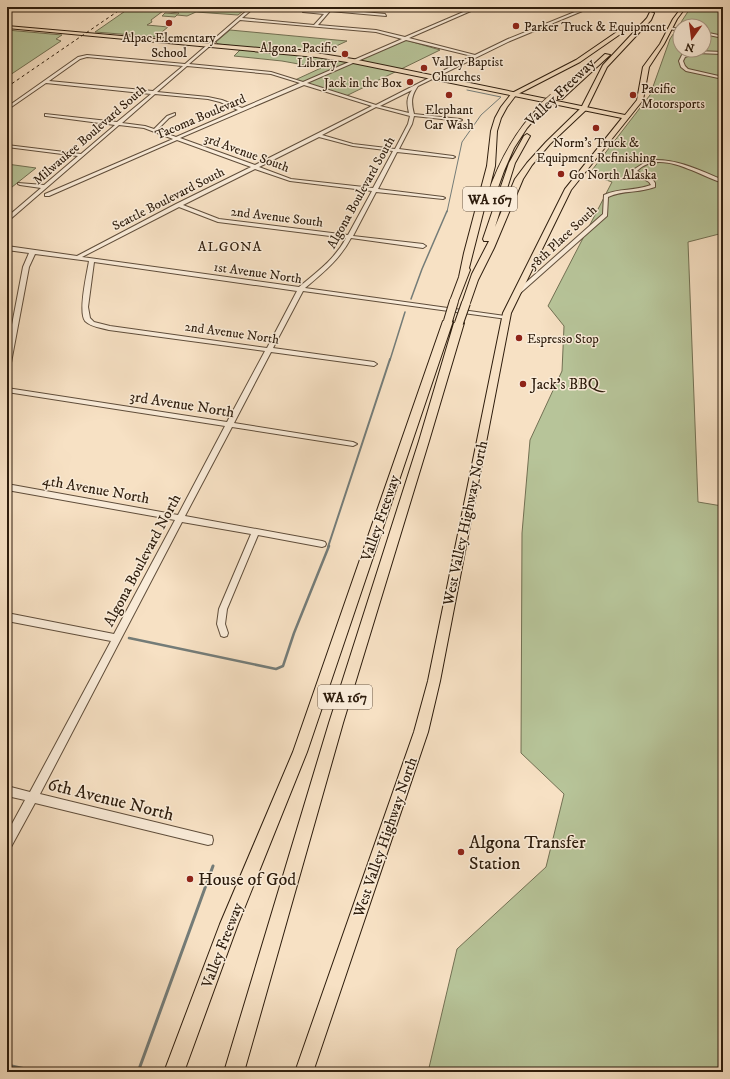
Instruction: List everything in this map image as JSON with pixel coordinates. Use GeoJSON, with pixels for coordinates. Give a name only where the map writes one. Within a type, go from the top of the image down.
{"type":"FeatureCollection","features":[{"type":"Feature","properties":{"kind":"highway","name":"Valley Freeway"},"geometry":{"type":"LineString","coordinates":[[234,1072],[336,723],[422,448],[453,322],[454,301],[491,194],[509,149],[527,123],[546,107],[560,98],[649,10],[658,7]]}},
{"type":"Feature","properties":{"kind":"highway"},"geometry":{"type":"LineString","coordinates":[[474,280],[490,248],[519,179],[529,164],[548,142],[584,109],[605,66],[648,19],[649,10]]}},
{"type":"Feature","properties":{"kind":"highway","name":"Valley Freeway"},"geometry":{"type":"LineString","coordinates":[[174,1072],[230,924],[300,752],[453,322],[466,303],[512,163],[530,131],[553,97],[631,24],[578,61],[514,94]]}},
{"type":"Feature","properties":{"kind":"highway"},"geometry":{"type":"LineString","coordinates":[[463,277],[491,166],[494,131],[498,118],[514,94]]}},
{"type":"Feature","properties":{"kind":"main road","name":"West Valley Highway North"},"geometry":{"type":"LineString","coordinates":[[304,1072],[422,732],[434,681],[451,590],[502,342],[505,318],[514,296],[568,189],[642,96],[646,67],[662,44],[670,28],[684,7]]}},
{"type":"Feature","properties":{"kind":"main road"},"geometry":{"type":"LineString","coordinates":[[7,27],[293,52],[353,61],[626,117]]}},
{"type":"Feature","properties":{"kind":"street","name":"Milwaukee Boulevard South"},"geometry":{"type":"LineString","coordinates":[[7,220],[253,7]]}},
{"type":"Feature","properties":{"kind":"street"},"geometry":{"type":"LineString","coordinates":[[315,26],[333,7]]}},
{"type":"Feature","properties":{"kind":"street"},"geometry":{"type":"LineString","coordinates":[[433,7],[441,7]]}},
{"type":"Feature","properties":{"kind":"street","name":"Tacoma Boulevard"},"geometry":{"type":"LineString","coordinates":[[47,195],[478,7]]}},
{"type":"Feature","properties":{"kind":"street","name":"Seattle Boulevard South"},"geometry":{"type":"LineString","coordinates":[[78,258],[81,255],[178,205],[475,56],[547,24],[590,7]]}},
{"type":"Feature","properties":{"kind":"street"},"geometry":{"type":"LineString","coordinates":[[303,11],[328,11],[385,15]]}},
{"type":"Feature","properties":{"kind":"street"},"geometry":{"type":"LineString","coordinates":[[238,19],[376,31],[475,56]]}},
{"type":"Feature","properties":{"kind":"street"},"geometry":{"type":"LineString","coordinates":[[712,35],[723,37]]}},
{"type":"Feature","properties":{"kind":"street"},"geometry":{"type":"LineString","coordinates":[[723,53],[693,52],[685,55],[681,59],[682,66],[686,69],[723,78]]}},
{"type":"Feature","properties":{"kind":"street"},"geometry":{"type":"LineString","coordinates":[[7,109],[81,57],[266,73],[304,83],[376,106],[412,115],[460,120]]}},
{"type":"Feature","properties":{"kind":"street"},"geometry":{"type":"LineString","coordinates":[[45,82],[154,92],[215,100],[242,110]]}},
{"type":"Feature","properties":{"kind":"street"},"geometry":{"type":"LineString","coordinates":[[412,115],[408,100],[411,92],[417,85]]}},
{"type":"Feature","properties":{"kind":"street"},"geometry":{"type":"LineString","coordinates":[[155,130],[168,117],[174,114]]}},
{"type":"Feature","properties":{"kind":"street","name":"3rd Avenue South"},"geometry":{"type":"LineString","coordinates":[[46,115],[140,125],[290,180],[443,198]]}},
{"type":"Feature","properties":{"kind":"street","name":"Algona Boulevard South"},"geometry":{"type":"LineString","coordinates":[[301,289],[332,262],[343,249],[410,124],[412,115]]}},
{"type":"Feature","properties":{"kind":"street"},"geometry":{"type":"LineString","coordinates":[[318,135],[347,144],[454,157]]}},
{"type":"Feature","properties":{"kind":"street"},"geometry":{"type":"LineString","coordinates":[[7,146],[82,154]]}},
{"type":"Feature","properties":{"kind":"street","name":"58th Place South"},"geometry":{"type":"LineString","coordinates":[[514,296],[605,215],[606,209],[604,202],[606,196],[647,189],[653,186],[651,181],[635,172],[635,170],[640,166],[656,161],[673,163],[702,172],[723,182]]}},
{"type":"Feature","properties":{"kind":"street"},"geometry":{"type":"LineString","coordinates":[[20,184],[56,191]]}},
{"type":"Feature","properties":{"kind":"street","name":"2nd Avenue South"},"geometry":{"type":"LineString","coordinates":[[178,205],[218,220],[423,246]]}},
{"type":"Feature","properties":{"kind":"street"},"geometry":{"type":"LineString","coordinates":[[7,213],[13,214]]}},
{"type":"Feature","properties":{"kind":"street","name":"1st Avenue North"},"geometry":{"type":"LineString","coordinates":[[7,248],[505,318]]}},
{"type":"Feature","properties":{"kind":"street"},"geometry":{"type":"LineString","coordinates":[[7,368],[10,341],[26,267],[33,252]]}},
{"type":"Feature","properties":{"kind":"street","name":"2nd Avenue North"},"geometry":{"type":"LineString","coordinates":[[92,260],[85,307],[88,322],[109,328],[270,348],[374,364]]}},
{"type":"Feature","properties":{"kind":"street","name":"Algona Boulevard North"},"geometry":{"type":"LineString","coordinates":[[7,843],[33,797],[301,289]]}},
{"type":"Feature","properties":{"kind":"street","name":"3rd Avenue North"},"geometry":{"type":"LineString","coordinates":[[7,390],[353,444]]}},
{"type":"Feature","properties":{"kind":"street","name":"4th Avenue North"},"geometry":{"type":"LineString","coordinates":[[7,487],[322,544]]}},
{"type":"Feature","properties":{"kind":"street"},"geometry":{"type":"LineString","coordinates":[[224,633],[221,624],[223,608],[256,532]]}},
{"type":"Feature","properties":{"kind":"street"},"geometry":{"type":"LineString","coordinates":[[7,616],[117,638]]}},
{"type":"Feature","properties":{"kind":"street","name":"6th Avenue North"},"geometry":{"type":"LineString","coordinates":[[7,791],[208,840]]}},
{"type":"Feature","properties":{"kind":"green space"},"geometry":{"type":"Polygon","coordinates":[[[131,7],[248,7],[238,15],[196,12],[187,16],[177,15],[175,17],[162,16],[165,13],[179,13],[163,11],[147,25],[168,27],[157,36],[171,38],[95,32],[131,7]]]}},
{"type":"Feature","properties":{"kind":"green space"},"geometry":{"type":"Polygon","coordinates":[[[691,7],[723,7],[723,233],[688,242],[698,502],[722,506],[723,514],[723,1072],[428,1072],[457,949],[546,867],[564,794],[521,753],[522,533],[530,440],[562,371],[564,326],[548,306],[612,182],[589,174],[650,95],[672,36],[672,58],[712,58],[712,18],[684,18],[691,7]]]}},
{"type":"Feature","properties":{"kind":"green space"},"geometry":{"type":"Polygon","coordinates":[[[7,30],[62,35],[56,39],[61,41],[7,77],[7,30]]]}},
{"type":"Feature","properties":{"kind":"green space"},"geometry":{"type":"Polygon","coordinates":[[[230,30],[347,41],[317,55],[353,61],[406,40],[440,50],[346,96],[295,80],[321,68],[282,61],[234,56],[243,47],[218,44],[216,42],[230,30]]]}},
{"type":"Feature","properties":{"kind":"green space"},"geometry":{"type":"Polygon","coordinates":[[[7,164],[36,168],[7,191],[7,164]]]}},
{"type":"Feature","properties":{"kind":"waterway"},"geometry":{"type":"LineString","coordinates":[[53,7],[104,10],[112,7]]}},
{"type":"Feature","properties":{"kind":"waterway"},"geometry":{"type":"LineString","coordinates":[[447,212],[462,142],[481,115],[501,97],[467,90]]}},
{"type":"Feature","properties":{"kind":"waterway"},"geometry":{"type":"LineString","coordinates":[[411,299],[447,211]]}},
{"type":"Feature","properties":{"kind":"waterway"},"geometry":{"type":"LineString","coordinates":[[390,360],[405,312]]}},
{"type":"Feature","properties":{"kind":"waterway"},"geometry":{"type":"LineString","coordinates":[[328,547],[390,359]]}},
{"type":"Feature","properties":{"kind":"waterway"},"geometry":{"type":"LineString","coordinates":[[129,638],[276,669],[283,666],[294,633],[329,546]]}},
{"type":"Feature","properties":{"kind":"waterway"},"geometry":{"type":"LineString","coordinates":[[138,1072],[213,866]]}},
{"type":"Feature","properties":{"kind":"waterway"},"geometry":{"type":"LineString","coordinates":[[7,1065],[39,1072]]}},
{"type":"Feature","properties":{"kind":"railway"},"geometry":{"type":"LineString","coordinates":[[7,87],[124,7]]}},
{"type":"Feature","properties":{"kind":"place","name":"Alpac Elementary School"},"geometry":{"type":"Point","coordinates":[169,23]}},
{"type":"Feature","properties":{"kind":"place","name":"Parker Truck & Equipment"},"geometry":{"type":"Point","coordinates":[516,26]}},
{"type":"Feature","properties":{"kind":"place","name":"Algona-Pacific Library"},"geometry":{"type":"Point","coordinates":[345,54]}},
{"type":"Feature","properties":{"kind":"place","name":"Valley Baptist Churches"},"geometry":{"type":"Point","coordinates":[424,68]}},
{"type":"Feature","properties":{"kind":"place","name":"Jack in the Box"},"geometry":{"type":"Point","coordinates":[410,82]}},
{"type":"Feature","properties":{"kind":"place","name":"Elephant Car Wash"},"geometry":{"type":"Point","coordinates":[449,95]}},
{"type":"Feature","properties":{"kind":"place","name":"Pacific Motorsports"},"geometry":{"type":"Point","coordinates":[633,95]}},
{"type":"Feature","properties":{"kind":"place","name":"Norm's Truck & Equipment Refinishing"},"geometry":{"type":"Point","coordinates":[596,128]}},
{"type":"Feature","properties":{"kind":"place","name":"Go North Alaska"},"geometry":{"type":"Point","coordinates":[561,174]}},
{"type":"Feature","properties":{"kind":"place","name":"Espresso Stop"},"geometry":{"type":"Point","coordinates":[519,338]}},
{"type":"Feature","properties":{"kind":"place","name":"Jack's BBQ"},"geometry":{"type":"Point","coordinates":[523,384]}},
{"type":"Feature","properties":{"kind":"place","name":"Algona Transfer Station"},"geometry":{"type":"Point","coordinates":[461,852]}},
{"type":"Feature","properties":{"kind":"place","name":"House of God"},"geometry":{"type":"Point","coordinates":[190,879]}},
{"type":"Feature","properties":{"kind":"district","name":"ALGONA"},"geometry":{"type":"Point","coordinates":[230,246]}}]}
